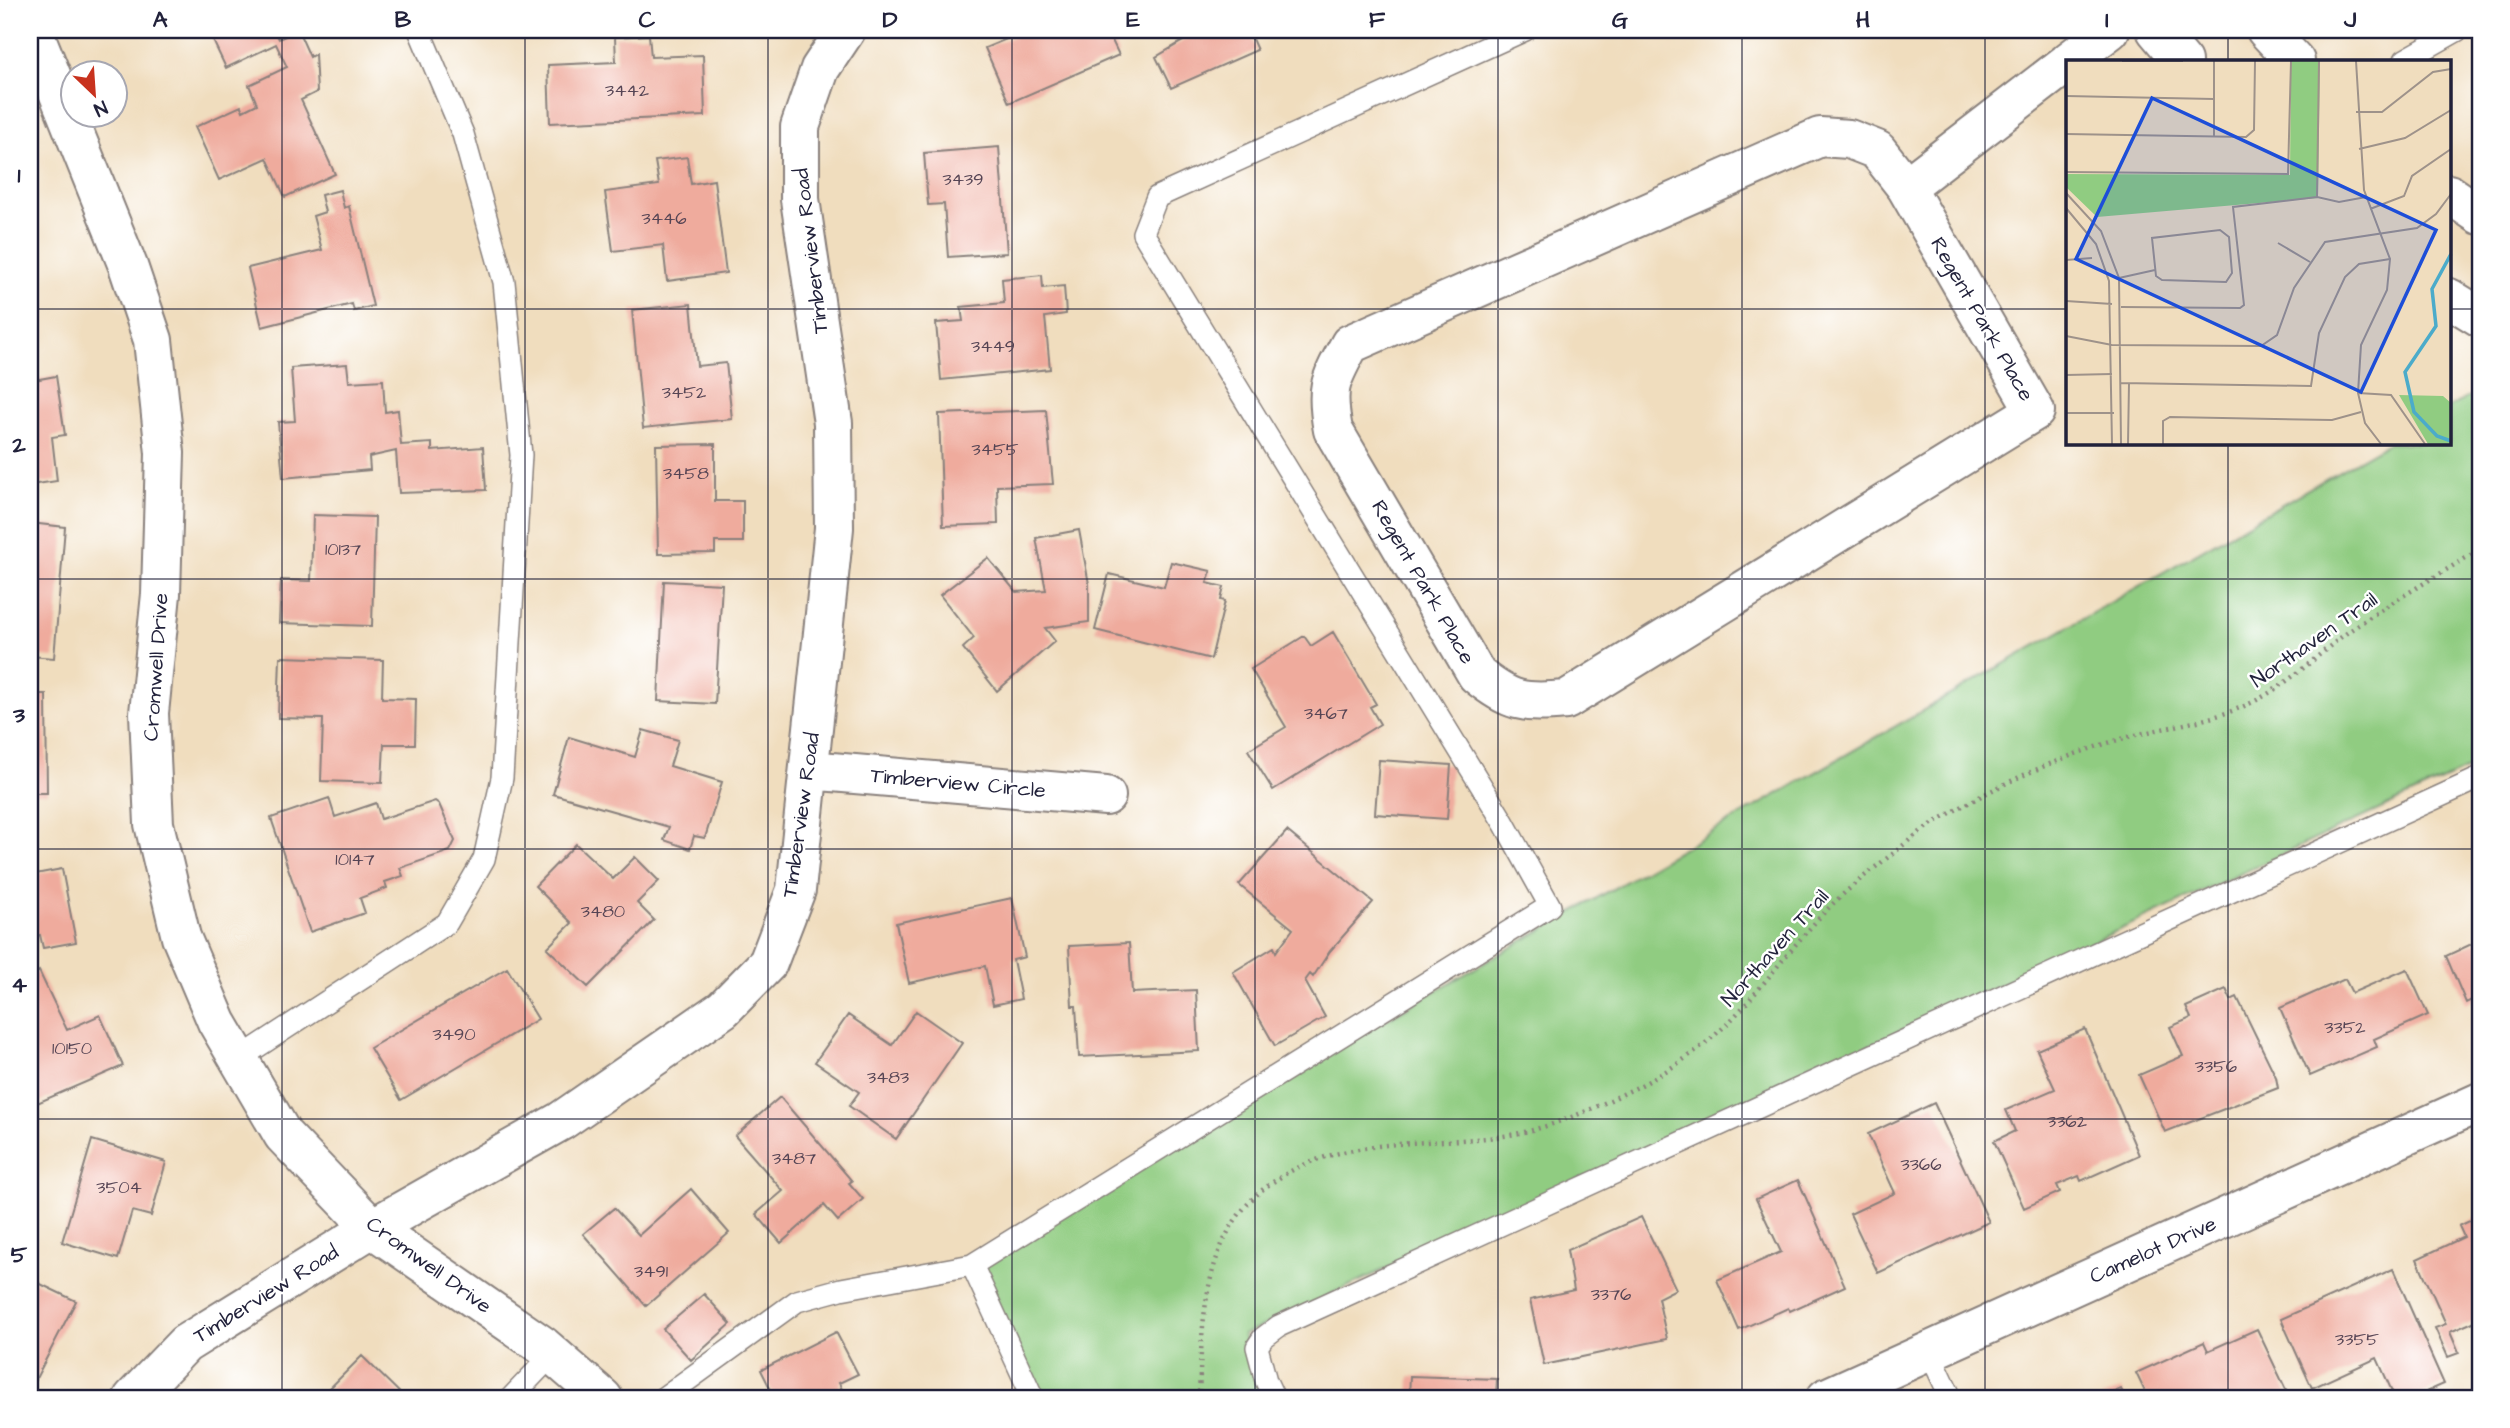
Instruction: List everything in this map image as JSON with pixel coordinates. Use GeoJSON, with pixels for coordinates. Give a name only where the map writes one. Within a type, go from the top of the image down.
{"type":"FeatureCollection","features":[{"type":"Feature","properties":{"kind":"street","name":"Cromwell Drive"},"geometry":{"type":"LineString","coordinates":[[33,30],[128,266],[153,340],[165,453],[161,594],[149,713],[154,824],[181,937],[217,1022],[283,1135],[372,1228],[552,1354],[603,1398]]}},
{"type":"Feature","properties":{"kind":"street","name":"Timberview Road"},"geometry":{"type":"LineString","coordinates":[[133,1398],[185,1344],[372,1228],[561,1121],[723,1009],[768,962],[796,890],[834,528],[833,423],[800,199],[800,127],[820,69],[846,30]]}},
{"type":"Feature","properties":{"kind":"street"},"geometry":{"type":"LineString","coordinates":[[2071,60],[2110,30]]}},
{"type":"Feature","properties":{"kind":"street"},"geometry":{"type":"LineString","coordinates":[[2156,30],[2181,60]]}},
{"type":"Feature","properties":{"kind":"street"},"geometry":{"type":"LineString","coordinates":[[2266,30],[2294,60]]}},
{"type":"Feature","properties":{"kind":"street"},"geometry":{"type":"LineString","coordinates":[[1906,187],[2066,64]]}},
{"type":"Feature","properties":{"kind":"street","name":"Regent Park Place"},"geometry":{"type":"LineString","coordinates":[[1820,137],[1849,139],[1877,150],[1906,187],[2035,411],[1566,700],[1532,703],[1499,693],[1477,675],[1333,430],[1329,406],[1330,381],[1350,344],[1820,137]]}},
{"type":"Feature","properties":{"kind":"street"},"geometry":{"type":"LineString","coordinates":[[2450,195],[2480,215]]}},
{"type":"Feature","properties":{"kind":"street"},"geometry":{"type":"LineString","coordinates":[[2450,299],[2480,317]]}},
{"type":"Feature","properties":{"kind":"street","name":"Timberview Circle"},"geometry":{"type":"LineString","coordinates":[[809,770],[1106,796]]}},
{"type":"Feature","properties":{"kind":"street","name":"Camelot Drive"},"geometry":{"type":"LineString","coordinates":[[1826,1398],[2480,1102]]}},
{"type":"Feature","properties":{"kind":"lane"},"geometry":{"type":"LineString","coordinates":[[237,1060],[447,923],[484,859],[502,778],[521,455],[504,282],[463,134],[419,30]]}},
{"type":"Feature","properties":{"kind":"lane"},"geometry":{"type":"LineString","coordinates":[[663,1398],[797,1301],[841,1289],[972,1265],[1550,906],[1504,822],[1143,233],[1157,197],[1525,30]]}},
{"type":"Feature","properties":{"kind":"lane"},"geometry":{"type":"LineString","coordinates":[[2405,60],[2458,30]]}},
{"type":"Feature","properties":{"kind":"lane"},"geometry":{"type":"LineString","coordinates":[[1274,1398],[1266,1381],[1257,1347],[1279,1326],[2480,778]]}},
{"type":"Feature","properties":{"kind":"lane"},"geometry":{"type":"LineString","coordinates":[[972,1265],[1033,1398]]}},
{"type":"Feature","properties":{"kind":"lane"},"geometry":{"type":"LineString","coordinates":[[1929,1351],[1951,1398]]}},
{"type":"Feature","properties":{"kind":"lane"},"geometry":{"type":"LineString","coordinates":[[511,1398],[552,1354]]}},
{"type":"Feature","properties":{"kind":"path","name":"Northaven Trail"},"geometry":{"type":"LineString","coordinates":[[1199,1398],[1203,1311],[1213,1268],[1244,1207],[1282,1176],[1321,1158],[1365,1146],[1497,1137],[1535,1130],[1628,1092],[1670,1068],[1733,1018],[1822,914],[1870,871],[1930,824],[1993,790],[2060,760],[2121,739],[2212,716],[2253,702],[2292,678],[2348,632],[2480,550]]}},
{"type":"Feature","properties":{"kind":"green space"},"geometry":{"type":"Polygon","coordinates":[[[2480,390],[2480,763],[1243,1335],[1271,1398],[1021,1398],[966,1261],[2386,444],[2450,444],[2450,407],[2480,390]]]}},
{"type":"Feature","properties":{"kind":"building"},"geometry":{"type":"Polygon","coordinates":[[[208,30],[274,30],[279,39],[298,30],[310,57],[315,54],[317,92],[301,100],[335,174],[285,197],[267,158],[219,180],[195,127],[241,106],[243,111],[257,104],[249,85],[287,67],[276,44],[226,68],[208,30]]]}},
{"type":"Feature","properties":{"kind":"building"},"geometry":{"type":"Polygon","coordinates":[[[1028,30],[1107,30],[1119,55],[1009,103],[985,48],[1028,30]]]}},
{"type":"Feature","properties":{"kind":"building"},"geometry":{"type":"Polygon","coordinates":[[[1184,30],[1248,30],[1257,50],[1171,88],[1156,57],[1188,38],[1184,30]]]}},
{"type":"Feature","properties":{"kind":"building"},"geometry":{"type":"Polygon","coordinates":[[[649,35],[651,57],[703,55],[705,116],[550,123],[548,65],[616,62],[615,37],[649,35]]]}},
{"type":"Feature","properties":{"kind":"building"},"geometry":{"type":"Polygon","coordinates":[[[999,147],[1007,253],[948,257],[944,204],[928,205],[924,153],[999,147]]]}},
{"type":"Feature","properties":{"kind":"building"},"geometry":{"type":"Polygon","coordinates":[[[687,157],[691,184],[714,180],[726,273],[667,281],[663,245],[613,251],[605,192],[659,185],[655,161],[687,157]]]}},
{"type":"Feature","properties":{"kind":"building"},"geometry":{"type":"Polygon","coordinates":[[[340,190],[344,208],[349,206],[373,306],[354,311],[352,304],[262,327],[248,268],[322,250],[313,216],[325,212],[321,195],[340,190]]]}},
{"type":"Feature","properties":{"kind":"building"},"geometry":{"type":"Polygon","coordinates":[[[1042,275],[1043,288],[1064,286],[1066,314],[1045,317],[1050,369],[941,380],[936,323],[963,321],[961,307],[1004,303],[1002,279],[1042,275]]]}},
{"type":"Feature","properties":{"kind":"building"},"geometry":{"type":"Polygon","coordinates":[[[30,304],[38,325],[30,328],[30,304]]]}},
{"type":"Feature","properties":{"kind":"building"},"geometry":{"type":"Polygon","coordinates":[[[691,304],[697,366],[726,363],[732,419],[643,428],[632,310],[691,304]]]}},
{"type":"Feature","properties":{"kind":"building"},"geometry":{"type":"Polygon","coordinates":[[[347,364],[349,382],[383,380],[385,412],[398,410],[401,445],[432,443],[432,451],[483,447],[486,490],[399,493],[396,451],[369,457],[370,470],[283,478],[278,422],[295,421],[291,368],[347,364]]]}},
{"type":"Feature","properties":{"kind":"building"},"geometry":{"type":"Polygon","coordinates":[[[30,371],[34,380],[56,376],[65,435],[52,437],[57,481],[30,485],[30,371]]]}},
{"type":"Feature","properties":{"kind":"building"},"geometry":{"type":"Polygon","coordinates":[[[1046,410],[1053,484],[997,486],[998,524],[943,526],[939,414],[1046,410]]]}},
{"type":"Feature","properties":{"kind":"building"},"geometry":{"type":"Polygon","coordinates":[[[715,444],[715,501],[743,501],[743,542],[715,542],[715,553],[658,554],[656,445],[715,444]]]}},
{"type":"Feature","properties":{"kind":"building"},"geometry":{"type":"Polygon","coordinates":[[[313,515],[375,517],[372,626],[279,623],[281,580],[311,581],[313,515]]]}},
{"type":"Feature","properties":{"kind":"building"},"geometry":{"type":"Polygon","coordinates":[[[30,523],[65,527],[54,658],[30,656],[30,523]]]}},
{"type":"Feature","properties":{"kind":"building"},"geometry":{"type":"Polygon","coordinates":[[[1079,530],[1089,584],[1089,622],[1045,628],[1055,641],[997,691],[963,648],[974,638],[940,595],[988,558],[1016,592],[1046,590],[1036,538],[1079,530]]]}},
{"type":"Feature","properties":{"kind":"building"},"geometry":{"type":"Polygon","coordinates":[[[1171,562],[1211,571],[1207,583],[1224,587],[1221,600],[1225,601],[1211,659],[1095,630],[1109,574],[1164,587],[1171,562]]]}},
{"type":"Feature","properties":{"kind":"building"},"geometry":{"type":"Polygon","coordinates":[[[664,581],[722,584],[715,704],[658,701],[664,581]]]}},
{"type":"Feature","properties":{"kind":"building"},"geometry":{"type":"Polygon","coordinates":[[[1333,632],[1376,704],[1370,707],[1380,724],[1273,790],[1248,750],[1286,727],[1251,669],[1304,636],[1311,646],[1333,632]]]}},
{"type":"Feature","properties":{"kind":"building"},"geometry":{"type":"Polygon","coordinates":[[[280,657],[383,660],[382,698],[416,699],[415,744],[384,744],[382,783],[321,781],[323,719],[278,718],[280,657]]]}},
{"type":"Feature","properties":{"kind":"building"},"geometry":{"type":"Polygon","coordinates":[[[30,681],[36,681],[36,694],[46,694],[47,793],[30,793],[30,681]]]}},
{"type":"Feature","properties":{"kind":"building"},"geometry":{"type":"Polygon","coordinates":[[[643,730],[678,740],[670,766],[722,782],[705,838],[694,836],[690,849],[664,840],[669,827],[553,794],[569,737],[635,757],[643,730]]]}},
{"type":"Feature","properties":{"kind":"building"},"geometry":{"type":"Polygon","coordinates":[[[1379,760],[1451,765],[1447,819],[1375,814],[1379,760]]]}},
{"type":"Feature","properties":{"kind":"building"},"geometry":{"type":"Polygon","coordinates":[[[329,798],[335,817],[376,803],[381,819],[435,801],[439,804],[455,841],[450,851],[400,868],[403,876],[385,882],[387,888],[360,898],[365,913],[310,932],[271,818],[329,798]]]}},
{"type":"Feature","properties":{"kind":"building"},"geometry":{"type":"Polygon","coordinates":[[[1287,831],[1373,902],[1330,951],[1313,977],[1310,974],[1305,981],[1325,1017],[1275,1046],[1233,972],[1274,947],[1276,952],[1293,929],[1239,885],[1287,831]]]}},
{"type":"Feature","properties":{"kind":"building"},"geometry":{"type":"Polygon","coordinates":[[[576,844],[613,879],[635,857],[659,881],[637,903],[654,920],[588,987],[547,948],[572,923],[535,886],[576,844]]]}},
{"type":"Feature","properties":{"kind":"building"},"geometry":{"type":"Polygon","coordinates":[[[62,869],[76,942],[43,948],[40,935],[30,937],[30,875],[62,869]]]}},
{"type":"Feature","properties":{"kind":"building"},"geometry":{"type":"Polygon","coordinates":[[[1012,898],[1025,957],[1013,960],[1021,999],[993,1005],[985,966],[909,983],[896,923],[1012,898]]]}},
{"type":"Feature","properties":{"kind":"building"},"geometry":{"type":"Polygon","coordinates":[[[2480,940],[2480,996],[2466,1003],[2446,956],[2480,940]]]}},
{"type":"Feature","properties":{"kind":"building"},"geometry":{"type":"Polygon","coordinates":[[[1129,943],[1132,993],[1196,990],[1199,1051],[1079,1057],[1076,1006],[1072,1006],[1069,946],[1129,943]]]}},
{"type":"Feature","properties":{"kind":"building"},"geometry":{"type":"Polygon","coordinates":[[[507,968],[538,1019],[401,1100],[370,1048],[507,968]]]}},
{"type":"Feature","properties":{"kind":"building"},"geometry":{"type":"Polygon","coordinates":[[[2407,969],[2428,1015],[2374,1039],[2377,1047],[2310,1076],[2280,1008],[2345,979],[2352,993],[2407,969]]]}},
{"type":"Feature","properties":{"kind":"building"},"geometry":{"type":"Polygon","coordinates":[[[39,971],[67,1030],[100,1015],[123,1066],[35,1104],[30,1093],[30,976],[39,971]]]}},
{"type":"Feature","properties":{"kind":"building"},"geometry":{"type":"Polygon","coordinates":[[[2226,989],[2231,1000],[2237,997],[2276,1077],[2278,1088],[2165,1132],[2139,1075],[2183,1056],[2170,1027],[2191,1018],[2186,1007],[2226,989]]]}},
{"type":"Feature","properties":{"kind":"building"},"geometry":{"type":"Polygon","coordinates":[[[916,1011],[962,1043],[896,1139],[849,1106],[859,1092],[815,1062],[848,1015],[892,1045],[916,1011]]]}},
{"type":"Feature","properties":{"kind":"building"},"geometry":{"type":"Polygon","coordinates":[[[2085,1029],[2139,1155],[2081,1181],[2079,1176],[2057,1185],[2060,1192],[2024,1208],[1994,1141],[2015,1131],[2006,1110],[2055,1089],[2037,1050],[2085,1029]]]}},
{"type":"Feature","properties":{"kind":"building"},"geometry":{"type":"Polygon","coordinates":[[[780,1097],[852,1181],[849,1183],[863,1199],[838,1221],[824,1205],[781,1243],[756,1214],[783,1191],[735,1136],[780,1097]]]}},
{"type":"Feature","properties":{"kind":"building"},"geometry":{"type":"Polygon","coordinates":[[[1934,1103],[1989,1222],[1878,1273],[1850,1214],[1895,1193],[1868,1134],[1934,1103]]]}},
{"type":"Feature","properties":{"kind":"building"},"geometry":{"type":"Polygon","coordinates":[[[92,1140],[166,1162],[151,1216],[132,1211],[118,1259],[62,1242],[92,1140]]]}},
{"type":"Feature","properties":{"kind":"building"},"geometry":{"type":"Polygon","coordinates":[[[1798,1180],[1845,1286],[1739,1330],[1717,1280],[1781,1252],[1756,1199],[1798,1180]]]}},
{"type":"Feature","properties":{"kind":"building"},"geometry":{"type":"Polygon","coordinates":[[[691,1189],[729,1233],[646,1306],[583,1234],[614,1208],[639,1235],[691,1189]]]}},
{"type":"Feature","properties":{"kind":"building"},"geometry":{"type":"Polygon","coordinates":[[[2480,1216],[2480,1319],[2450,1332],[2459,1353],[2448,1357],[2435,1328],[2446,1324],[2417,1259],[2464,1237],[2459,1226],[2480,1216]]]}},
{"type":"Feature","properties":{"kind":"building"},"geometry":{"type":"Polygon","coordinates":[[[1641,1217],[1676,1289],[1658,1298],[1667,1339],[1544,1365],[1530,1300],[1574,1290],[1567,1250],[1641,1217]]]}},
{"type":"Feature","properties":{"kind":"building"},"geometry":{"type":"Polygon","coordinates":[[[2393,1269],[2444,1384],[2412,1398],[2395,1398],[2377,1358],[2312,1388],[2281,1319],[2393,1269]]]}},
{"type":"Feature","properties":{"kind":"building"},"geometry":{"type":"Polygon","coordinates":[[[30,1279],[76,1301],[30,1390],[30,1279]]]}},
{"type":"Feature","properties":{"kind":"building"},"geometry":{"type":"Polygon","coordinates":[[[704,1294],[731,1324],[691,1360],[663,1329],[704,1294]]]}},
{"type":"Feature","properties":{"kind":"building"},"geometry":{"type":"Polygon","coordinates":[[[2257,1329],[2290,1398],[2148,1398],[2136,1373],[2204,1342],[2208,1351],[2257,1329]]]}},
{"type":"Feature","properties":{"kind":"building"},"geometry":{"type":"Polygon","coordinates":[[[836,1332],[858,1374],[839,1383],[846,1398],[775,1398],[761,1370],[836,1332]]]}},
{"type":"Feature","properties":{"kind":"building"},"geometry":{"type":"Polygon","coordinates":[[[362,1356],[405,1398],[332,1398],[326,1392],[362,1356]]]}},
{"type":"Feature","properties":{"kind":"building"},"geometry":{"type":"Polygon","coordinates":[[[1410,1376],[1497,1379],[1496,1398],[1409,1398],[1410,1376]]]}},
{"type":"Feature","properties":{"kind":"building"},"geometry":{"type":"Polygon","coordinates":[[[2121,1389],[2125,1398],[2101,1398],[2121,1389]]]}}]}
